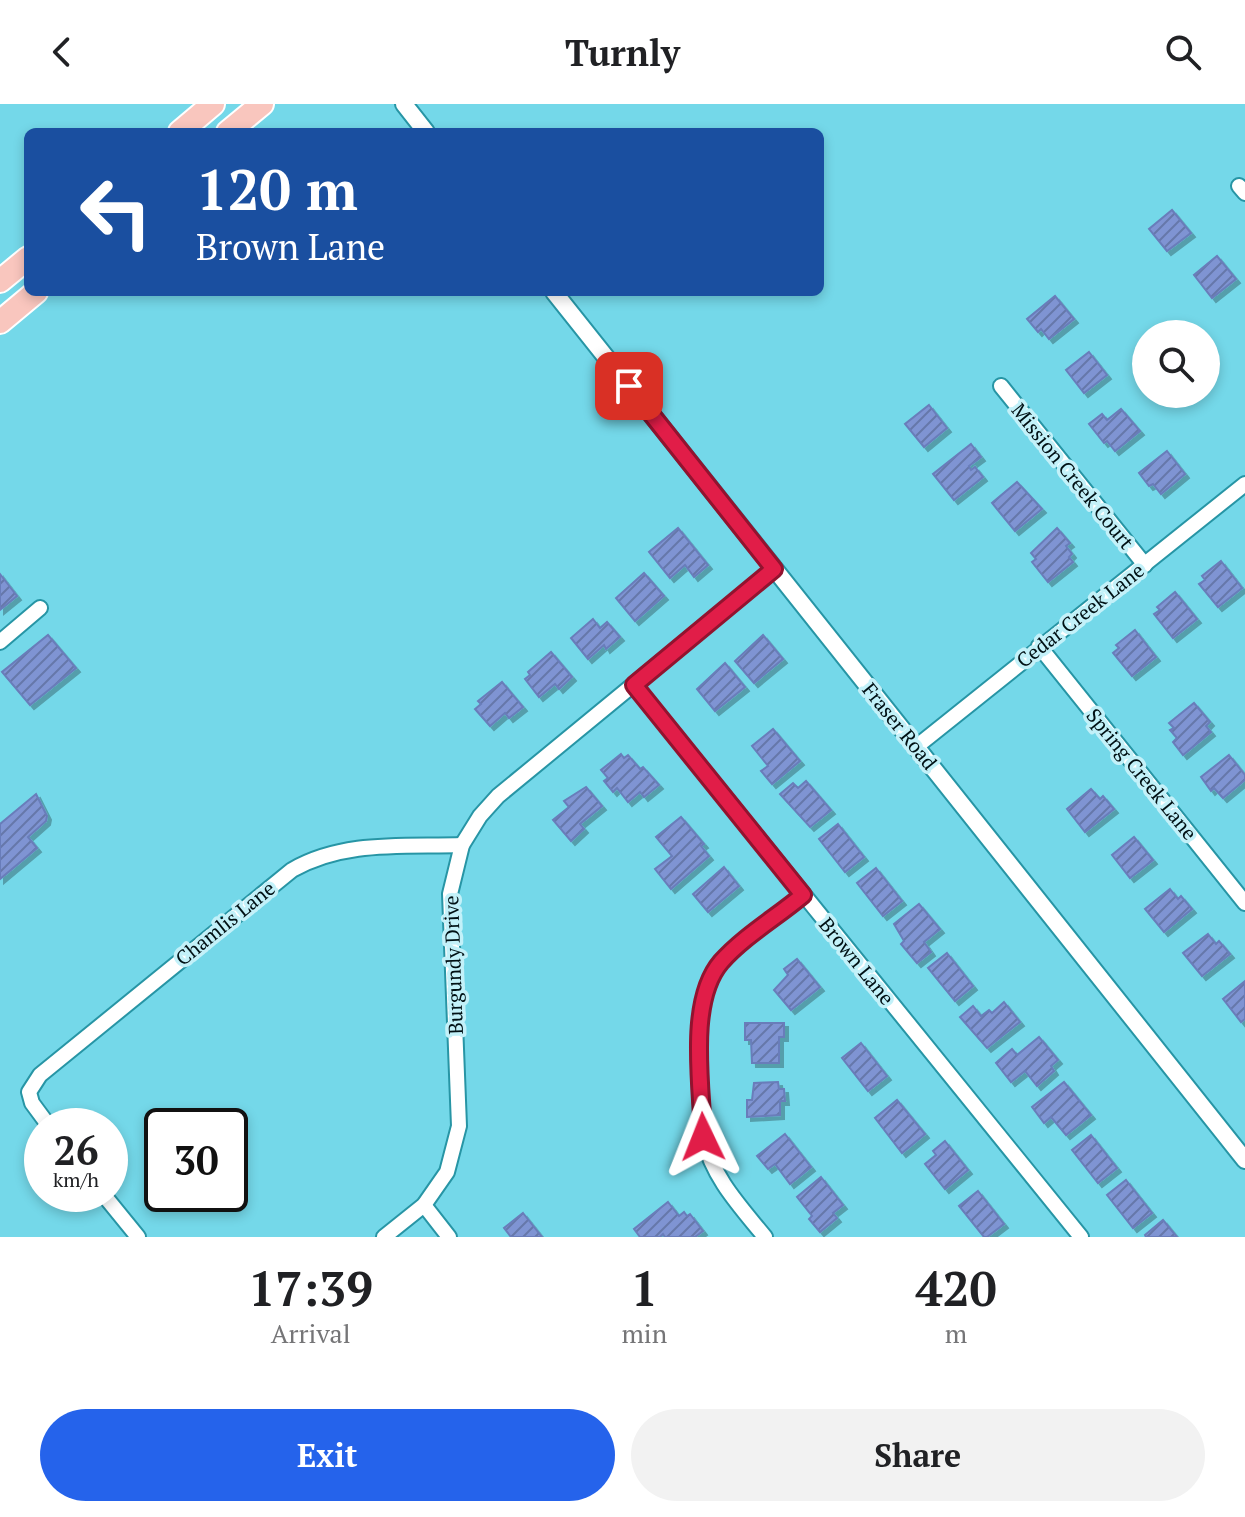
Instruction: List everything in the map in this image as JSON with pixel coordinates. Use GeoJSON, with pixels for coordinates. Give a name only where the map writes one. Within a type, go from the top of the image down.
{"type":"FeatureCollection","features":[{"type":"Feature","properties":{"kind":"main road"},"geometry":{"type":"LineString","coordinates":[[185,128],[213,104]]}},
{"type":"Feature","properties":{"kind":"main road"},"geometry":{"type":"LineString","coordinates":[[233,128],[262,104]]}},
{"type":"Feature","properties":{"kind":"main road"},"geometry":{"type":"LineString","coordinates":[[0,281],[24,261]]}},
{"type":"Feature","properties":{"kind":"main road"},"geometry":{"type":"LineString","coordinates":[[0,322],[31,296]]}},
{"type":"Feature","properties":{"kind":"street"},"geometry":{"type":"LineString","coordinates":[[404,104],[423,128]]}},
{"type":"Feature","properties":{"kind":"street","name":"Fraser Road"},"geometry":{"type":"LineString","coordinates":[[557,296],[1245,1160]]}},
{"type":"Feature","properties":{"kind":"street","name":"Mission Creek Court"},"geometry":{"type":"LineString","coordinates":[[1001,386],[1145,565]]}},
{"type":"Feature","properties":{"kind":"street"},"geometry":{"type":"LineString","coordinates":[[1240,489],[1245,506]]}},
{"type":"Feature","properties":{"kind":"street","name":"Cedar Creek Lane"},"geometry":{"type":"LineString","coordinates":[[916,747],[1240,489]]}},
{"type":"Feature","properties":{"kind":"street","name":"Burgundy Drive"},"geometry":{"type":"LineString","coordinates":[[384,1237],[424,1205],[447,1172],[459,1126],[450,894],[462,845],[480,816],[498,796],[774,569]]}},
{"type":"Feature","properties":{"kind":"street"},"geometry":{"type":"LineString","coordinates":[[0,642],[40,608]]}},
{"type":"Feature","properties":{"kind":"street","name":"Spring Creek Lane"},"geometry":{"type":"LineString","coordinates":[[1039,646],[1245,903]]}},
{"type":"Feature","properties":{"kind":"street","name":"Brown Lane"},"geometry":{"type":"LineString","coordinates":[[634,685],[1081,1237]]}},
{"type":"Feature","properties":{"kind":"street","name":"Chamlis Lane"},"geometry":{"type":"LineString","coordinates":[[36,1108],[29,1092],[40,1075],[273,883],[301,864],[348,848],[462,845]]}},
{"type":"Feature","properties":{"kind":"street"},"geometry":{"type":"LineString","coordinates":[[765,1237],[723,1186],[703,1137],[702,1007],[720,963],[803,895]]}},
{"type":"Feature","properties":{"kind":"street"},"geometry":{"type":"LineString","coordinates":[[424,1205],[449,1237]]}},
{"type":"Feature","properties":{"kind":"street"},"geometry":{"type":"LineString","coordinates":[[118,1212],[138,1237]]}},
{"type":"Feature","properties":{"kind":"building"},"geometry":{"type":"Polygon","coordinates":[[[1172,210],[1191,233],[1167,251],[1149,229],[1172,210]]]}},
{"type":"Feature","properties":{"kind":"building"},"geometry":{"type":"Polygon","coordinates":[[[1217,256],[1236,279],[1212,298],[1194,275],[1217,256]]]}},
{"type":"Feature","properties":{"kind":"building"},"geometry":{"type":"Polygon","coordinates":[[[1055,296],[1074,319],[1049,339],[1027,319],[1055,296]]]}},
{"type":"Feature","properties":{"kind":"building"},"geometry":{"type":"Polygon","coordinates":[[[1089,352],[1107,375],[1084,393],[1066,370],[1089,352]]]}},
{"type":"Feature","properties":{"kind":"building"},"geometry":{"type":"Polygon","coordinates":[[[929,405],[947,428],[924,447],[905,424],[929,405]]]}},
{"type":"Feature","properties":{"kind":"building"},"geometry":{"type":"Polygon","coordinates":[[[1121,409],[1140,431],[1115,451],[1089,424],[1102,414],[1107,420],[1121,409]]]}},
{"type":"Feature","properties":{"kind":"building"},"geometry":{"type":"Polygon","coordinates":[[[971,444],[981,457],[969,466],[971,470],[975,467],[983,477],[954,500],[933,474],[971,444]]]}},
{"type":"Feature","properties":{"kind":"building"},"geometry":{"type":"Polygon","coordinates":[[[1167,451],[1185,474],[1161,494],[1153,484],[1149,486],[1139,473],[1167,451]]]}},
{"type":"Feature","properties":{"kind":"building"},"geometry":{"type":"Polygon","coordinates":[[[1017,482],[1042,509],[1015,531],[992,503],[1017,482]]]}},
{"type":"Feature","properties":{"kind":"building"},"geometry":{"type":"Polygon","coordinates":[[[678,528],[708,565],[694,577],[685,565],[670,578],[649,552],[678,528]]]}},
{"type":"Feature","properties":{"kind":"building"},"geometry":{"type":"Polygon","coordinates":[[[1057,528],[1070,543],[1066,546],[1073,562],[1048,582],[1032,562],[1036,559],[1031,553],[1057,528]]]}},
{"type":"Feature","properties":{"kind":"building"},"geometry":{"type":"Polygon","coordinates":[[[1221,561],[1242,588],[1218,607],[1199,584],[1205,580],[1202,576],[1221,561]]]}},
{"type":"Feature","properties":{"kind":"building"},"geometry":{"type":"Polygon","coordinates":[[[644,573],[664,596],[635,621],[616,598],[644,573]]]}},
{"type":"Feature","properties":{"kind":"building"},"geometry":{"type":"Polygon","coordinates":[[[0,574],[17,596],[0,610],[0,574]]]}},
{"type":"Feature","properties":{"kind":"building"},"geometry":{"type":"Polygon","coordinates":[[[1175,592],[1197,619],[1173,638],[1154,614],[1160,610],[1157,607],[1175,592]]]}},
{"type":"Feature","properties":{"kind":"building"},"geometry":{"type":"Polygon","coordinates":[[[593,619],[600,628],[607,622],[620,637],[606,649],[604,645],[588,659],[571,638],[593,619]]]}},
{"type":"Feature","properties":{"kind":"building"},"geometry":{"type":"Polygon","coordinates":[[[1135,630],[1156,657],[1132,676],[1113,653],[1119,648],[1116,645],[1135,630]]]}},
{"type":"Feature","properties":{"kind":"building"},"geometry":{"type":"Polygon","coordinates":[[[48,635],[76,668],[30,705],[2,672],[48,635]]]}},
{"type":"Feature","properties":{"kind":"building"},"geometry":{"type":"Polygon","coordinates":[[[763,635],[783,659],[754,683],[735,661],[763,635]]]}},
{"type":"Feature","properties":{"kind":"building"},"geometry":{"type":"Polygon","coordinates":[[[551,652],[572,677],[559,689],[555,684],[539,697],[525,679],[530,675],[528,672],[551,652]]]}},
{"type":"Feature","properties":{"kind":"building"},"geometry":{"type":"Polygon","coordinates":[[[725,663],[745,687],[715,711],[697,689],[725,663]]]}},
{"type":"Feature","properties":{"kind":"building"},"geometry":{"type":"Polygon","coordinates":[[[502,682],[523,707],[509,718],[505,713],[490,726],[475,709],[481,704],[478,701],[502,682]]]}},
{"type":"Feature","properties":{"kind":"building"},"geometry":{"type":"Polygon","coordinates":[[[1194,703],[1210,722],[1206,726],[1211,732],[1183,755],[1173,742],[1177,738],[1170,730],[1174,728],[1169,723],[1194,703]]]}},
{"type":"Feature","properties":{"kind":"building"},"geometry":{"type":"Polygon","coordinates":[[[773,729],[800,761],[772,784],[761,771],[768,766],[752,746],[773,729]]]}},
{"type":"Feature","properties":{"kind":"building"},"geometry":{"type":"Polygon","coordinates":[[[621,754],[624,758],[628,755],[640,769],[643,767],[659,785],[644,797],[640,792],[628,802],[617,788],[613,792],[604,781],[608,778],[601,770],[621,754]]]}},
{"type":"Feature","properties":{"kind":"building"},"geometry":{"type":"Polygon","coordinates":[[[1229,755],[1245,775],[1245,780],[1223,798],[1214,788],[1211,791],[1201,777],[1229,755]]]}},
{"type":"Feature","properties":{"kind":"building"},"geometry":{"type":"Polygon","coordinates":[[[806,781],[831,810],[810,827],[780,794],[793,783],[798,788],[806,781]]]}},
{"type":"Feature","properties":{"kind":"building"},"geometry":{"type":"Polygon","coordinates":[[[586,787],[602,806],[580,824],[584,829],[571,841],[553,820],[569,807],[564,801],[586,787]]]}},
{"type":"Feature","properties":{"kind":"building"},"geometry":{"type":"Polygon","coordinates":[[[1091,789],[1100,799],[1103,796],[1114,809],[1085,832],[1067,809],[1091,789]]]}},
{"type":"Feature","properties":{"kind":"building"},"geometry":{"type":"Polygon","coordinates":[[[36,794],[47,816],[46,821],[28,837],[37,848],[0,879],[0,824],[36,794]]]}},
{"type":"Feature","properties":{"kind":"building"},"geometry":{"type":"Polygon","coordinates":[[[681,817],[704,844],[701,846],[709,856],[671,889],[655,869],[672,856],[656,837],[681,817]]]}},
{"type":"Feature","properties":{"kind":"building"},"geometry":{"type":"Polygon","coordinates":[[[838,824],[864,857],[845,872],[819,839],[838,824]]]}},
{"type":"Feature","properties":{"kind":"building"},"geometry":{"type":"Polygon","coordinates":[[[1134,837],[1153,860],[1130,878],[1112,855],[1134,837]]]}},
{"type":"Feature","properties":{"kind":"building"},"geometry":{"type":"Polygon","coordinates":[[[724,867],[739,886],[708,912],[693,894],[724,867]]]}},
{"type":"Feature","properties":{"kind":"building"},"geometry":{"type":"Polygon","coordinates":[[[876,868],[902,901],[883,916],[857,883],[876,868]]]}},
{"type":"Feature","properties":{"kind":"building"},"geometry":{"type":"Polygon","coordinates":[[[1170,889],[1192,909],[1164,932],[1145,909],[1170,889]]]}},
{"type":"Feature","properties":{"kind":"building"},"geometry":{"type":"Polygon","coordinates":[[[919,904],[940,929],[924,942],[931,952],[917,963],[901,944],[904,941],[894,924],[919,904]]]}},
{"type":"Feature","properties":{"kind":"building"},"geometry":{"type":"Polygon","coordinates":[[[1208,934],[1230,954],[1202,976],[1183,953],[1208,934]]]}},
{"type":"Feature","properties":{"kind":"building"},"geometry":{"type":"Polygon","coordinates":[[[947,953],[973,986],[955,1001],[928,968],[947,953]]]}},
{"type":"Feature","properties":{"kind":"building"},"geometry":{"type":"Polygon","coordinates":[[[797,959],[820,987],[791,1010],[774,990],[788,975],[784,969],[797,959]]]}},
{"type":"Feature","properties":{"kind":"building"},"geometry":{"type":"Polygon","coordinates":[[[1245,981],[1245,1019],[1241,1022],[1223,999],[1245,981]]]}},
{"type":"Feature","properties":{"kind":"building"},"geometry":{"type":"Polygon","coordinates":[[[1004,1002],[1020,1022],[987,1048],[960,1017],[973,1006],[981,1016],[989,1010],[992,1013],[1004,1002]]]}},
{"type":"Feature","properties":{"kind":"building"},"geometry":{"type":"Polygon","coordinates":[[[745,1023],[784,1023],[784,1037],[779,1037],[779,1063],[752,1063],[751,1040],[745,1040],[745,1023]]]}},
{"type":"Feature","properties":{"kind":"building"},"geometry":{"type":"Polygon","coordinates":[[[1039,1037],[1058,1060],[1051,1066],[1054,1071],[1037,1086],[1025,1071],[1011,1082],[996,1063],[1012,1049],[1017,1055],[1039,1037]]]}},
{"type":"Feature","properties":{"kind":"building"},"geometry":{"type":"Polygon","coordinates":[[[861,1043],[887,1076],[868,1091],[842,1058],[861,1043]]]}},
{"type":"Feature","properties":{"kind":"building"},"geometry":{"type":"Polygon","coordinates":[[[778,1082],[779,1089],[784,1089],[785,1101],[780,1101],[780,1115],[747,1117],[747,1100],[752,1100],[754,1083],[778,1082]]]}},
{"type":"Feature","properties":{"kind":"building"},"geometry":{"type":"Polygon","coordinates":[[[1064,1082],[1091,1115],[1066,1135],[1051,1117],[1044,1123],[1032,1107],[1064,1082]]]}},
{"type":"Feature","properties":{"kind":"building"},"geometry":{"type":"Polygon","coordinates":[[[897,1100],[925,1134],[902,1153],[875,1118],[897,1100]]]}},
{"type":"Feature","properties":{"kind":"building"},"geometry":{"type":"Polygon","coordinates":[[[785,1134],[811,1167],[790,1184],[775,1164],[768,1169],[757,1156],[785,1134]]]}},
{"type":"Feature","properties":{"kind":"building"},"geometry":{"type":"Polygon","coordinates":[[[1091,1135],[1117,1168],[1098,1183],[1072,1150],[1091,1135]]]}},
{"type":"Feature","properties":{"kind":"building"},"geometry":{"type":"Polygon","coordinates":[[[945,1141],[968,1170],[945,1189],[925,1164],[936,1155],[933,1151],[945,1141]]]}},
{"type":"Feature","properties":{"kind":"building"},"geometry":{"type":"Polygon","coordinates":[[[821,1177],[843,1205],[833,1213],[837,1218],[820,1232],[797,1197],[821,1177]]]}},
{"type":"Feature","properties":{"kind":"building"},"geometry":{"type":"Polygon","coordinates":[[[1126,1180],[1152,1213],[1133,1228],[1107,1195],[1126,1180]]]}},
{"type":"Feature","properties":{"kind":"building"},"geometry":{"type":"Polygon","coordinates":[[[978,1191],[1004,1224],[987,1237],[959,1206],[978,1191]]]}},
{"type":"Feature","properties":{"kind":"building"},"geometry":{"type":"Polygon","coordinates":[[[668,1202],[679,1216],[684,1212],[687,1216],[690,1214],[703,1231],[695,1237],[665,1237],[663,1234],[660,1237],[640,1237],[634,1229],[668,1202]]]}},
{"type":"Feature","properties":{"kind":"building"},"geometry":{"type":"Polygon","coordinates":[[[523,1213],[542,1237],[511,1237],[504,1228],[523,1213]]]}},
{"type":"Feature","properties":{"kind":"building"},"geometry":{"type":"Polygon","coordinates":[[[1163,1220],[1177,1237],[1146,1237],[1145,1235],[1163,1220]]]}},
{"type":"Feature","properties":{"kind":"route"},"geometry":{"type":"LineString","coordinates":[[629,386],[774,569],[634,685],[803,895],[736,948],[720,963],[710,982],[702,1007],[700,1036],[703,1137]]}}]}
